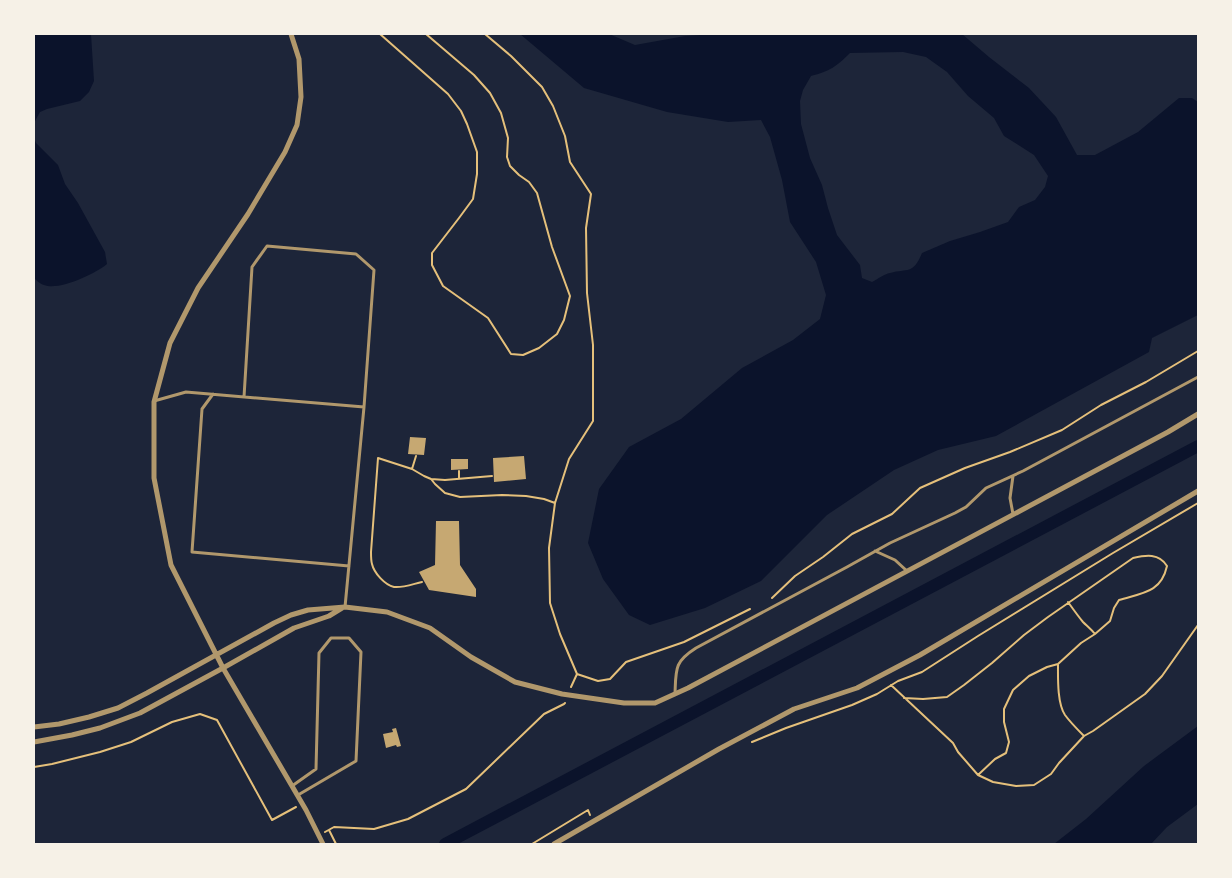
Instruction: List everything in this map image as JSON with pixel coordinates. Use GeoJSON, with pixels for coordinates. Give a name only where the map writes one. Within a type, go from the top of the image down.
{"type":"FeatureCollection","features":[{"type":"Feature","properties":{"kind":"street"},"geometry":{"type":"LineString","coordinates":[[292,34],[300,60],[301,97],[297,125],[285,152],[248,214],[198,288],[170,343],[154,402],[154,478],[171,565],[224,668],[302,803],[323,844]]}},
{"type":"Feature","properties":{"kind":"street"},"geometry":{"type":"LineString","coordinates":[[34,728],[89,717],[118,708],[291,615],[308,610],[345,607],[387,612],[430,628],[471,657],[515,682],[568,694],[624,703],[655,703],[1168,432],[1198,414]]}},
{"type":"Feature","properties":{"kind":"street"},"geometry":{"type":"LineString","coordinates":[[554,844],[719,749],[794,709],[857,688],[920,656],[1198,491]]}},
{"type":"Feature","properties":{"kind":"street"},"geometry":{"type":"LineString","coordinates":[[34,742],[100,728],[132,716],[224,668],[294,628],[329,616],[345,607]]}},
{"type":"Feature","properties":{"kind":"lane"},"geometry":{"type":"LineString","coordinates":[[244,397],[252,268],[267,246],[356,254],[374,270],[364,407],[345,607]]}},
{"type":"Feature","properties":{"kind":"lane"},"geometry":{"type":"LineString","coordinates":[[675,694],[676,670],[681,659],[687,654],[890,543],[955,513],[966,507],[986,488],[1198,377]]}},
{"type":"Feature","properties":{"kind":"lane"},"geometry":{"type":"LineString","coordinates":[[154,402],[186,392],[364,407]]}},
{"type":"Feature","properties":{"kind":"lane"},"geometry":{"type":"LineString","coordinates":[[213,394],[202,409],[192,552],[349,566]]}},
{"type":"Feature","properties":{"kind":"lane"},"geometry":{"type":"LineString","coordinates":[[1013,475],[1010,498],[1013,514]]}},
{"type":"Feature","properties":{"kind":"lane"},"geometry":{"type":"LineString","coordinates":[[875,551],[896,560],[906,571]]}},
{"type":"Feature","properties":{"kind":"lane"},"geometry":{"type":"LineString","coordinates":[[292,786],[316,769],[319,653],[331,638],[350,638],[361,652],[356,761],[297,795]]}},
{"type":"Feature","properties":{"kind":"path"},"geometry":{"type":"LineString","coordinates":[[380,34],[448,94],[461,111],[477,152],[477,174],[472,198],[432,253],[432,265],[444,286],[488,318],[512,354],[523,355],[539,348],[557,334],[564,320],[570,296],[552,247],[537,193],[529,182],[510,166],[507,157],[508,138],[498,106],[490,93],[474,75],[426,34]]}},
{"type":"Feature","properties":{"kind":"path"},"geometry":{"type":"LineString","coordinates":[[319,835],[334,827],[374,829],[408,819],[466,789],[544,714],[564,704],[577,674],[560,634],[550,603],[549,548],[555,503],[568,459],[593,421],[593,345],[588,293],[586,228],[591,194],[570,162],[565,136],[553,106],[542,87],[511,56],[485,34]]}},
{"type":"Feature","properties":{"kind":"path"},"geometry":{"type":"LineString","coordinates":[[772,598],[794,576],[852,534],[892,514],[920,488],[1062,430],[1101,405],[1146,382],[1198,351]]}},
{"type":"Feature","properties":{"kind":"path"},"geometry":{"type":"LineString","coordinates":[[412,469],[416,456]]}},
{"type":"Feature","properties":{"kind":"path"},"geometry":{"type":"LineString","coordinates":[[422,582],[393,587],[386,583],[372,566],[378,458],[412,469],[431,479],[445,480],[492,476]]}},
{"type":"Feature","properties":{"kind":"path"},"geometry":{"type":"LineString","coordinates":[[459,471],[460,479]]}},
{"type":"Feature","properties":{"kind":"path"},"geometry":{"type":"LineString","coordinates":[[431,479],[446,493],[460,497],[526,496],[555,503]]}},
{"type":"Feature","properties":{"kind":"path"},"geometry":{"type":"LineString","coordinates":[[904,698],[946,697],[964,686],[1024,635],[1068,602],[1133,558],[1147,555],[1163,560],[1167,566],[1165,575],[1158,585],[1147,593],[1119,600],[1110,620],[1095,634],[1081,643],[1058,664],[1029,676],[1013,690],[1004,708],[1004,722],[1009,742],[1006,753],[978,775]]}},
{"type":"Feature","properties":{"kind":"path"},"geometry":{"type":"LineString","coordinates":[[1068,602],[1095,634]]}},
{"type":"Feature","properties":{"kind":"path"},"geometry":{"type":"LineString","coordinates":[[577,674],[598,681],[610,678],[626,662],[684,642],[755,607]]}},
{"type":"Feature","properties":{"kind":"path"},"geometry":{"type":"LineString","coordinates":[[891,685],[953,743],[958,752],[978,775],[993,782],[1016,786],[1034,785],[1051,774],[1084,736],[1145,694],[1162,676],[1198,625]]}},
{"type":"Feature","properties":{"kind":"path"},"geometry":{"type":"LineString","coordinates":[[1058,664],[1061,706],[1064,714],[1084,736]]}},
{"type":"Feature","properties":{"kind":"path"},"geometry":{"type":"LineString","coordinates":[[34,767],[71,760],[132,742],[172,722],[200,714],[217,720],[272,820],[302,803]]}},
{"type":"Feature","properties":{"kind":"path"},"geometry":{"type":"LineString","coordinates":[[329,830],[336,844]]}},
{"type":"Feature","properties":{"kind":"shaded area"},"geometry":{"type":"Polygon","coordinates":[[[34,34],[1198,34],[1198,844],[34,844],[34,34]]]}},
{"type":"Feature","properties":{"kind":"shaded area"},"geometry":{"type":"Polygon","coordinates":[[[34,34],[91,34],[94,81],[89,92],[80,101],[40,112],[34,123],[34,34]]]}},
{"type":"Feature","properties":{"kind":"shaded area"},"geometry":{"type":"Polygon","coordinates":[[[520,34],[609,34],[635,45],[685,36],[714,34],[962,34],[1029,88],[1056,117],[1077,155],[1095,155],[1138,132],[1179,98],[1192,98],[1198,102],[1198,315],[1152,338],[1149,352],[996,436],[938,450],[894,470],[827,515],[761,581],[705,608],[650,625],[629,615],[603,579],[588,543],[599,489],[629,447],[681,419],[742,368],[793,340],[820,319],[826,295],[816,262],[790,222],[782,180],[770,137],[761,120],[728,122],[667,112],[584,88],[520,34]],[[903,52],[850,53],[832,68],[811,76],[803,90],[800,101],[801,124],[810,158],[822,185],[837,235],[860,265],[862,278],[872,282],[883,275],[913,268],[922,253],[950,241],[1008,222],[1019,207],[1035,200],[1045,187],[1048,176],[1034,155],[1004,136],[994,118],[968,96],[947,72],[926,57],[903,52]]]}},
{"type":"Feature","properties":{"kind":"shaded area"},"geometry":{"type":"Polygon","coordinates":[[[34,138],[36,143],[58,165],[65,184],[78,203],[105,252],[107,264],[86,277],[58,286],[44,285],[34,278],[34,138]]]}},
{"type":"Feature","properties":{"kind":"shaded area"},"geometry":{"type":"Polygon","coordinates":[[[1198,726],[1198,804],[1167,827],[1151,844],[1054,844],[1086,819],[1144,766],[1198,726]]]}},
{"type":"Feature","properties":{"kind":"building"},"geometry":{"type":"Polygon","coordinates":[[[410,437],[426,438],[424,455],[408,454],[410,437]]]}},
{"type":"Feature","properties":{"kind":"building"},"geometry":{"type":"Polygon","coordinates":[[[524,456],[526,479],[494,482],[493,458],[524,456]]]}},
{"type":"Feature","properties":{"kind":"building"},"geometry":{"type":"Polygon","coordinates":[[[451,459],[468,459],[468,469],[451,470],[451,459]]]}},
{"type":"Feature","properties":{"kind":"building"},"geometry":{"type":"Polygon","coordinates":[[[436,521],[459,521],[460,565],[476,589],[476,597],[429,590],[419,572],[435,565],[436,521]]]}},
{"type":"Feature","properties":{"kind":"building"},"geometry":{"type":"Polygon","coordinates":[[[396,728],[401,746],[397,747],[396,745],[386,748],[383,734],[393,732],[392,729],[396,728]]]}},
{"type":"Feature","properties":{"kind":"waterway"},"geometry":{"type":"LineString","coordinates":[[445,844],[1198,446]]}}]}
